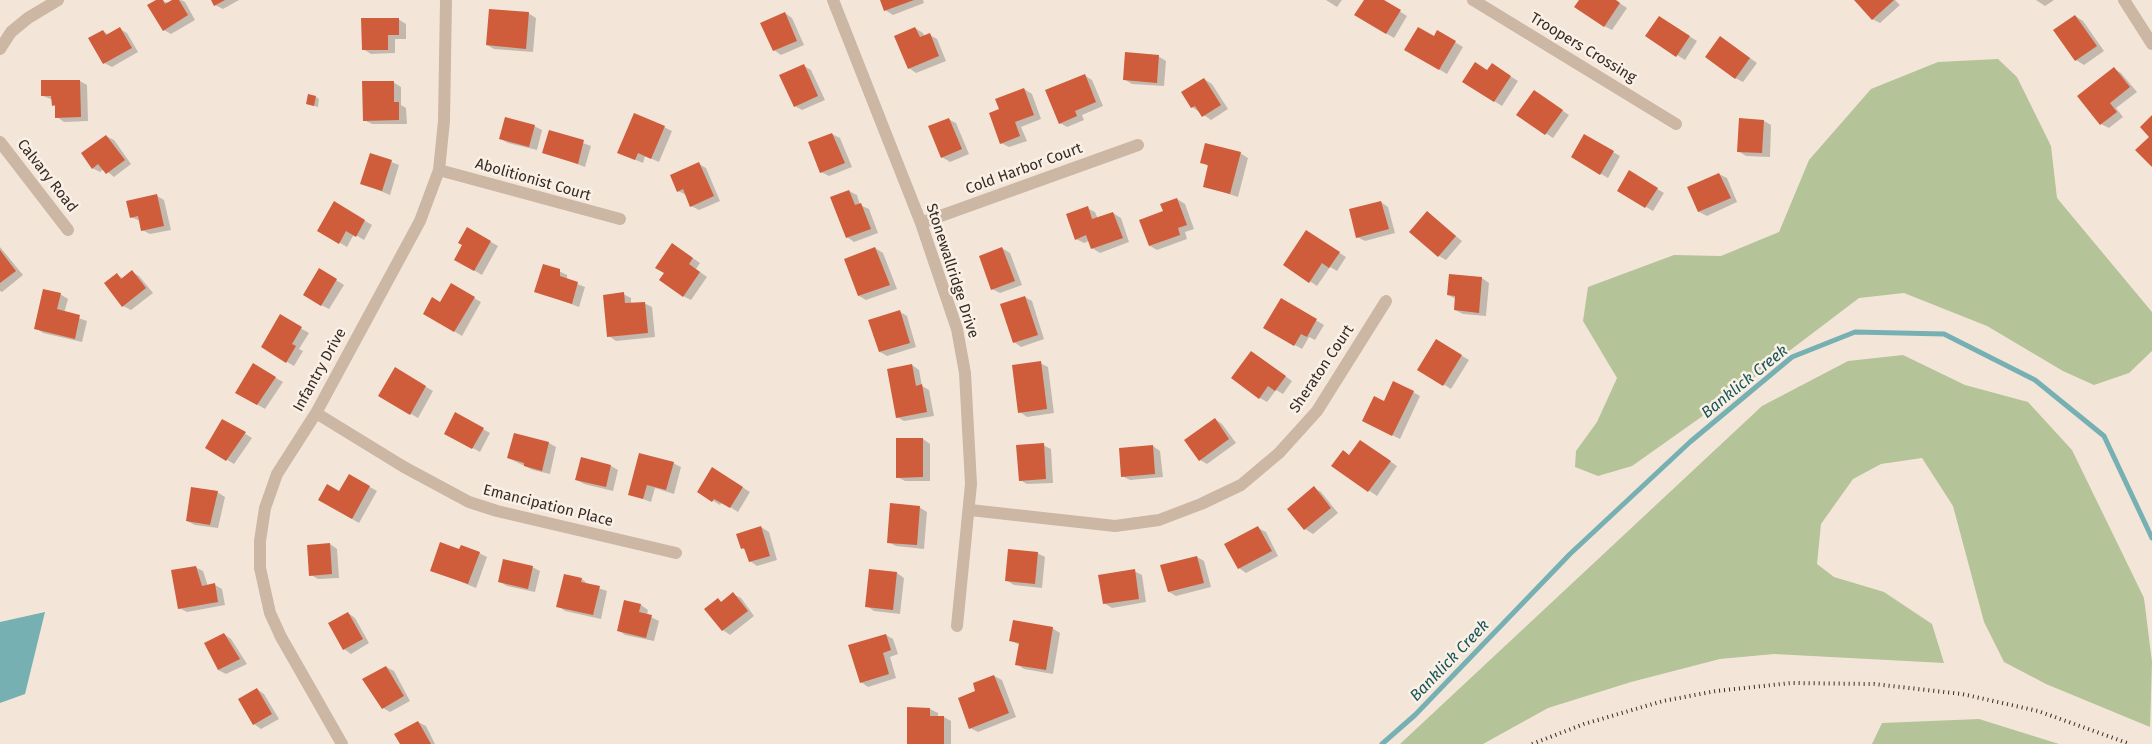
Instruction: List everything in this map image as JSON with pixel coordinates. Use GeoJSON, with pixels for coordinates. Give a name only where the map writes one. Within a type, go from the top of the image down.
{"type":"FeatureCollection","features":[{"type":"Feature","properties":{"kind":"street"},"geometry":{"type":"LineString","coordinates":[[0,49],[11,32],[28,18],[58,0]]}},
{"type":"Feature","properties":{"kind":"street","name":"Infantry Drive"},"geometry":{"type":"LineString","coordinates":[[342,744],[280,637],[267,605],[260,568],[260,541],[265,508],[278,474],[316,413],[420,221],[439,170],[444,120],[446,0]]}},
{"type":"Feature","properties":{"kind":"street","name":"Stonewallridge Drive"},"geometry":{"type":"LineString","coordinates":[[832,0],[921,223],[957,329],[965,373],[971,465],[970,510],[957,626]]}},
{"type":"Feature","properties":{"kind":"street","name":"Troopers Crossing"},"geometry":{"type":"LineString","coordinates":[[1473,0],[1676,124]]}},
{"type":"Feature","properties":{"kind":"street"},"geometry":{"type":"LineString","coordinates":[[2124,0],[2152,44]]}},
{"type":"Feature","properties":{"kind":"street","name":"Calvary Road"},"geometry":{"type":"LineString","coordinates":[[0,142],[68,230]]}},
{"type":"Feature","properties":{"kind":"street","name":"Cold Harbor Court"},"geometry":{"type":"LineString","coordinates":[[921,223],[1138,144]]}},
{"type":"Feature","properties":{"kind":"street","name":"Abolitionist Court"},"geometry":{"type":"LineString","coordinates":[[439,170],[620,219]]}},
{"type":"Feature","properties":{"kind":"street","name":"Sheraton Court"},"geometry":{"type":"LineString","coordinates":[[970,510],[1115,526],[1159,520],[1201,504],[1241,485],[1279,453],[1317,411],[1386,301]]}},
{"type":"Feature","properties":{"kind":"street","name":"Emancipation Place"},"geometry":{"type":"LineString","coordinates":[[316,413],[404,467],[469,502],[676,553]]}},
{"type":"Feature","properties":{"kind":"green space"},"geometry":{"type":"Polygon","coordinates":[[[1998,59],[2017,77],[2051,146],[2057,198],[2152,312],[2152,351],[2129,373],[2094,385],[2063,371],[1987,326],[1904,293],[1859,298],[1714,408],[1632,466],[1598,476],[1575,467],[1576,451],[1597,422],[1617,378],[1583,321],[1588,287],[1674,255],[1721,256],[1779,232],[1809,160],[1871,89],[1938,62],[1998,59]]]}},
{"type":"Feature","properties":{"kind":"green space"},"geometry":{"type":"Polygon","coordinates":[[[1903,355],[1965,385],[2028,402],[2072,450],[2144,598],[2152,662],[2150,727],[2046,684],[2004,662],[1984,622],[1953,506],[1922,458],[1881,464],[1853,479],[1821,524],[1817,564],[1834,577],[1884,592],[1932,624],[1944,663],[1774,654],[1720,659],[1631,682],[1548,708],[1483,744],[1400,744],[1762,406],[1848,361],[1903,355]]]}},
{"type":"Feature","properties":{"kind":"green space"},"geometry":{"type":"Polygon","coordinates":[[[1979,719],[2059,744],[1872,744],[1882,723],[1979,719]]]}},
{"type":"Feature","properties":{"kind":"water"},"geometry":{"type":"Polygon","coordinates":[[[45,612],[25,694],[0,703],[0,622],[45,612]]]}},
{"type":"Feature","properties":{"kind":"building"},"geometry":{"type":"Polygon","coordinates":[[[156,0],[163,0],[165,4],[172,0],[179,0],[188,15],[163,31],[147,5],[156,0]]]}},
{"type":"Feature","properties":{"kind":"building"},"geometry":{"type":"Polygon","coordinates":[[[211,0],[225,0],[214,6],[211,0]]]}},
{"type":"Feature","properties":{"kind":"building"},"geometry":{"type":"Polygon","coordinates":[[[880,0],[914,0],[884,11],[880,0]]]}},
{"type":"Feature","properties":{"kind":"building"},"geometry":{"type":"Polygon","coordinates":[[[1364,0],[1384,0],[1401,10],[1386,34],[1354,15],[1364,0]]]}},
{"type":"Feature","properties":{"kind":"building"},"geometry":{"type":"Polygon","coordinates":[[[1579,0],[1616,0],[1620,3],[1604,27],[1574,7],[1579,0]]]}},
{"type":"Feature","properties":{"kind":"building"},"geometry":{"type":"Polygon","coordinates":[[[1854,0],[1894,0],[1872,20],[1854,0]]]}},
{"type":"Feature","properties":{"kind":"building"},"geometry":{"type":"Polygon","coordinates":[[[489,9],[529,12],[526,49],[486,45],[489,9]]]}},
{"type":"Feature","properties":{"kind":"building"},"geometry":{"type":"Polygon","coordinates":[[[785,12],[797,41],[773,51],[760,23],[785,12]]]}},
{"type":"Feature","properties":{"kind":"building"},"geometry":{"type":"Polygon","coordinates":[[[2075,15],[2097,46],[2075,61],[2053,30],[2075,15]]]}},
{"type":"Feature","properties":{"kind":"building"},"geometry":{"type":"Polygon","coordinates":[[[1659,16],[1690,36],[1676,57],[1645,36],[1659,16]]]}},
{"type":"Feature","properties":{"kind":"building"},"geometry":{"type":"Polygon","coordinates":[[[361,18],[399,18],[399,35],[388,35],[388,50],[362,50],[361,18]]]}},
{"type":"Feature","properties":{"kind":"building"},"geometry":{"type":"Polygon","coordinates":[[[120,27],[132,48],[103,64],[88,38],[103,30],[106,35],[120,27]]]}},
{"type":"Feature","properties":{"kind":"building"},"geometry":{"type":"Polygon","coordinates":[[[915,27],[920,37],[930,33],[939,56],[908,69],[894,36],[915,27]]]}},
{"type":"Feature","properties":{"kind":"building"},"geometry":{"type":"Polygon","coordinates":[[[1418,27],[1434,36],[1437,30],[1456,41],[1439,70],[1404,50],[1418,27]]]}},
{"type":"Feature","properties":{"kind":"building"},"geometry":{"type":"Polygon","coordinates":[[[1720,36],[1750,58],[1735,79],[1705,57],[1720,36]]]}},
{"type":"Feature","properties":{"kind":"building"},"geometry":{"type":"Polygon","coordinates":[[[1125,52],[1159,55],[1157,83],[1123,80],[1125,52]]]}},
{"type":"Feature","properties":{"kind":"building"},"geometry":{"type":"Polygon","coordinates":[[[1475,62],[1487,70],[1492,63],[1511,76],[1494,102],[1462,82],[1475,62]]]}},
{"type":"Feature","properties":{"kind":"building"},"geometry":{"type":"Polygon","coordinates":[[[804,64],[818,96],[794,107],[779,75],[804,64]]]}},
{"type":"Feature","properties":{"kind":"building"},"geometry":{"type":"Polygon","coordinates":[[[2114,67],[2130,87],[2110,103],[2117,112],[2100,125],[2077,96],[2114,67]]]}},
{"type":"Feature","properties":{"kind":"building"},"geometry":{"type":"Polygon","coordinates":[[[1085,74],[1096,102],[1075,111],[1077,116],[1059,124],[1045,90],[1085,74]]]}},
{"type":"Feature","properties":{"kind":"building"},"geometry":{"type":"Polygon","coordinates":[[[1204,78],[1221,105],[1202,117],[1195,106],[1191,108],[1181,92],[1204,78]]]}},
{"type":"Feature","properties":{"kind":"building"},"geometry":{"type":"Polygon","coordinates":[[[41,80],[80,80],[81,117],[55,118],[55,105],[52,106],[51,96],[41,96],[41,80]]]}},
{"type":"Feature","properties":{"kind":"building"},"geometry":{"type":"Polygon","coordinates":[[[362,81],[394,81],[394,102],[399,102],[399,120],[363,121],[362,81]]]}},
{"type":"Feature","properties":{"kind":"building"},"geometry":{"type":"Polygon","coordinates":[[[1024,88],[1034,115],[1015,122],[1020,136],[1000,144],[989,113],[999,109],[995,99],[1024,88]]]}},
{"type":"Feature","properties":{"kind":"building"},"geometry":{"type":"Polygon","coordinates":[[[1534,90],[1563,110],[1545,135],[1516,115],[1534,90]]]}},
{"type":"Feature","properties":{"kind":"building"},"geometry":{"type":"Polygon","coordinates":[[[308,94],[316,96],[314,106],[306,104],[308,94]]]}},
{"type":"Feature","properties":{"kind":"building"},"geometry":{"type":"Polygon","coordinates":[[[634,113],[665,126],[651,159],[638,153],[635,160],[617,153],[634,113]]]}},
{"type":"Feature","properties":{"kind":"building"},"geometry":{"type":"Polygon","coordinates":[[[2152,115],[2152,167],[2135,150],[2149,137],[2140,127],[2152,115]]]}},
{"type":"Feature","properties":{"kind":"building"},"geometry":{"type":"Polygon","coordinates":[[[505,117],[535,125],[529,147],[499,139],[505,117]]]}},
{"type":"Feature","properties":{"kind":"building"},"geometry":{"type":"Polygon","coordinates":[[[949,118],[962,149],[941,158],[928,126],[949,118]]]}},
{"type":"Feature","properties":{"kind":"building"},"geometry":{"type":"Polygon","coordinates":[[[1739,118],[1764,120],[1762,153],[1737,152],[1739,118]]]}},
{"type":"Feature","properties":{"kind":"building"},"geometry":{"type":"Polygon","coordinates":[[[549,130],[584,140],[578,164],[542,153],[549,130]]]}},
{"type":"Feature","properties":{"kind":"building"},"geometry":{"type":"Polygon","coordinates":[[[832,133],[845,163],[820,173],[808,142],[832,133]]]}},
{"type":"Feature","properties":{"kind":"building"},"geometry":{"type":"Polygon","coordinates":[[[1584,134],[1614,151],[1600,175],[1571,157],[1584,134]]]}},
{"type":"Feature","properties":{"kind":"building"},"geometry":{"type":"Polygon","coordinates":[[[106,135],[125,160],[106,174],[98,164],[92,169],[81,153],[106,135]]]}},
{"type":"Feature","properties":{"kind":"building"},"geometry":{"type":"Polygon","coordinates":[[[1205,143],[1241,152],[1230,194],[1203,187],[1208,165],[1200,163],[1205,143]]]}},
{"type":"Feature","properties":{"kind":"building"},"geometry":{"type":"Polygon","coordinates":[[[370,153],[392,160],[382,191],[360,184],[370,153]]]}},
{"type":"Feature","properties":{"kind":"building"},"geometry":{"type":"Polygon","coordinates":[[[699,162],[714,196],[690,207],[683,189],[677,192],[670,175],[699,162]]]}},
{"type":"Feature","properties":{"kind":"building"},"geometry":{"type":"Polygon","coordinates":[[[1629,170],[1658,188],[1645,208],[1617,191],[1629,170]]]}},
{"type":"Feature","properties":{"kind":"building"},"geometry":{"type":"Polygon","coordinates":[[[1719,173],[1731,198],[1698,212],[1687,187],[1719,173]]]}},
{"type":"Feature","properties":{"kind":"building"},"geometry":{"type":"Polygon","coordinates":[[[849,190],[855,205],[861,203],[871,229],[846,238],[830,197],[849,190]]]}},
{"type":"Feature","properties":{"kind":"building"},"geometry":{"type":"Polygon","coordinates":[[[157,194],[164,226],[141,231],[138,216],[130,218],[126,201],[157,194]]]}},
{"type":"Feature","properties":{"kind":"building"},"geometry":{"type":"Polygon","coordinates":[[[1177,198],[1187,225],[1178,228],[1180,235],[1149,246],[1139,220],[1163,211],[1160,204],[1177,198]]]}},
{"type":"Feature","properties":{"kind":"building"},"geometry":{"type":"Polygon","coordinates":[[[334,201],[365,220],[356,237],[346,231],[339,244],[317,231],[334,201]]]}},
{"type":"Feature","properties":{"kind":"building"},"geometry":{"type":"Polygon","coordinates":[[[1381,201],[1389,229],[1356,238],[1349,209],[1381,201]]]}},
{"type":"Feature","properties":{"kind":"building"},"geometry":{"type":"Polygon","coordinates":[[[1088,206],[1092,219],[1113,212],[1123,238],[1091,249],[1086,235],[1075,240],[1066,214],[1088,206]]]}},
{"type":"Feature","properties":{"kind":"building"},"geometry":{"type":"Polygon","coordinates":[[[1427,211],[1456,236],[1438,257],[1409,232],[1427,211]]]}},
{"type":"Feature","properties":{"kind":"building"},"geometry":{"type":"Polygon","coordinates":[[[467,227],[491,241],[474,271],[454,260],[462,245],[458,243],[467,227]]]}},
{"type":"Feature","properties":{"kind":"building"},"geometry":{"type":"Polygon","coordinates":[[[1306,230],[1340,252],[1329,268],[1322,263],[1309,283],[1283,265],[1306,230]]]}},
{"type":"Feature","properties":{"kind":"building"},"geometry":{"type":"Polygon","coordinates":[[[672,243],[693,258],[689,264],[700,272],[683,297],[659,280],[664,273],[655,268],[672,243]]]}},
{"type":"Feature","properties":{"kind":"building"},"geometry":{"type":"Polygon","coordinates":[[[875,247],[890,285],[858,296],[844,259],[875,247]]]}},
{"type":"Feature","properties":{"kind":"building"},"geometry":{"type":"Polygon","coordinates":[[[1002,247],[1015,281],[991,290],[979,256],[1002,247]]]}},
{"type":"Feature","properties":{"kind":"building"},"geometry":{"type":"Polygon","coordinates":[[[0,250],[16,271],[0,283],[0,250]]]}},
{"type":"Feature","properties":{"kind":"building"},"geometry":{"type":"Polygon","coordinates":[[[543,264],[560,269],[560,276],[578,282],[572,304],[534,292],[543,264]]]}},
{"type":"Feature","properties":{"kind":"building"},"geometry":{"type":"Polygon","coordinates":[[[319,268],[337,279],[321,306],[303,295],[319,268]]]}},
{"type":"Feature","properties":{"kind":"building"},"geometry":{"type":"Polygon","coordinates":[[[132,270],[146,288],[122,307],[104,283],[117,273],[121,279],[132,270]]]}},
{"type":"Feature","properties":{"kind":"building"},"geometry":{"type":"Polygon","coordinates":[[[1449,274],[1482,277],[1479,313],[1454,310],[1455,296],[1447,295],[1449,274]]]}},
{"type":"Feature","properties":{"kind":"building"},"geometry":{"type":"Polygon","coordinates":[[[451,283],[475,297],[454,332],[423,314],[432,297],[440,302],[451,283]]]}},
{"type":"Feature","properties":{"kind":"building"},"geometry":{"type":"Polygon","coordinates":[[[43,289],[61,293],[57,309],[80,315],[75,339],[34,329],[43,289]]]}},
{"type":"Feature","properties":{"kind":"building"},"geometry":{"type":"Polygon","coordinates":[[[624,292],[625,303],[645,302],[648,333],[607,337],[603,295],[624,292]]]}},
{"type":"Feature","properties":{"kind":"building"},"geometry":{"type":"Polygon","coordinates":[[[1025,296],[1038,335],[1013,343],[1000,304],[1025,296]]]}},
{"type":"Feature","properties":{"kind":"building"},"geometry":{"type":"Polygon","coordinates":[[[1281,298],[1317,319],[1307,337],[1301,334],[1294,346],[1263,328],[1281,298]]]}},
{"type":"Feature","properties":{"kind":"building"},"geometry":{"type":"Polygon","coordinates":[[[900,310],[910,343],[879,352],[868,320],[900,310]]]}},
{"type":"Feature","properties":{"kind":"building"},"geometry":{"type":"Polygon","coordinates":[[[280,314],[302,327],[292,344],[296,346],[286,363],[261,347],[280,314]]]}},
{"type":"Feature","properties":{"kind":"building"},"geometry":{"type":"Polygon","coordinates":[[[1436,339],[1462,355],[1443,386],[1417,370],[1436,339]]]}},
{"type":"Feature","properties":{"kind":"building"},"geometry":{"type":"Polygon","coordinates":[[[1251,351],[1286,376],[1275,391],[1268,386],[1259,399],[1231,378],[1251,351]]]}},
{"type":"Feature","properties":{"kind":"building"},"geometry":{"type":"Polygon","coordinates":[[[1041,361],[1047,409],[1018,413],[1012,365],[1041,361]]]}},
{"type":"Feature","properties":{"kind":"building"},"geometry":{"type":"Polygon","coordinates":[[[253,363],[276,377],[257,405],[235,393],[253,363]]]}},
{"type":"Feature","properties":{"kind":"building"},"geometry":{"type":"Polygon","coordinates":[[[912,364],[916,386],[922,384],[927,412],[896,418],[887,369],[912,364]]]}},
{"type":"Feature","properties":{"kind":"building"},"geometry":{"type":"Polygon","coordinates":[[[395,367],[426,386],[410,415],[378,396],[395,367]]]}},
{"type":"Feature","properties":{"kind":"building"},"geometry":{"type":"Polygon","coordinates":[[[1393,381],[1414,391],[1392,436],[1362,421],[1374,396],[1384,401],[1393,381]]]}},
{"type":"Feature","properties":{"kind":"building"},"geometry":{"type":"Polygon","coordinates":[[[455,412],[484,428],[472,449],[444,434],[455,412]]]}},
{"type":"Feature","properties":{"kind":"building"},"geometry":{"type":"Polygon","coordinates":[[[1215,418],[1229,439],[1199,461],[1184,440],[1215,418]]]}},
{"type":"Feature","properties":{"kind":"building"},"geometry":{"type":"Polygon","coordinates":[[[222,419],[246,432],[226,461],[205,448],[222,419]]]}},
{"type":"Feature","properties":{"kind":"building"},"geometry":{"type":"Polygon","coordinates":[[[514,433],[549,442],[542,471],[524,466],[524,463],[507,458],[514,433]]]}},
{"type":"Feature","properties":{"kind":"building"},"geometry":{"type":"Polygon","coordinates":[[[896,438],[923,438],[923,477],[896,478],[896,438]]]}},
{"type":"Feature","properties":{"kind":"building"},"geometry":{"type":"Polygon","coordinates":[[[1360,440],[1391,461],[1368,492],[1331,466],[1343,450],[1349,455],[1360,440]]]}},
{"type":"Feature","properties":{"kind":"building"},"geometry":{"type":"Polygon","coordinates":[[[1044,443],[1046,479],[1019,481],[1016,445],[1044,443]]]}},
{"type":"Feature","properties":{"kind":"building"},"geometry":{"type":"Polygon","coordinates":[[[1153,445],[1155,474],[1121,477],[1119,448],[1153,445]]]}},
{"type":"Feature","properties":{"kind":"building"},"geometry":{"type":"Polygon","coordinates":[[[639,453],[674,462],[666,490],[647,485],[643,499],[628,495],[639,453]]]}},
{"type":"Feature","properties":{"kind":"building"},"geometry":{"type":"Polygon","coordinates":[[[581,457],[611,465],[606,487],[575,480],[581,457]]]}},
{"type":"Feature","properties":{"kind":"building"},"geometry":{"type":"Polygon","coordinates":[[[712,467],[743,487],[730,508],[714,499],[712,502],[697,492],[712,467]]]}},
{"type":"Feature","properties":{"kind":"building"},"geometry":{"type":"Polygon","coordinates":[[[349,474],[370,486],[352,519],[318,500],[327,484],[339,491],[349,474]]]}},
{"type":"Feature","properties":{"kind":"building"},"geometry":{"type":"Polygon","coordinates":[[[1314,486],[1331,508],[1304,530],[1287,509],[1314,486]]]}},
{"type":"Feature","properties":{"kind":"building"},"geometry":{"type":"Polygon","coordinates":[[[191,487],[218,491],[210,525],[186,521],[191,487]]]}},
{"type":"Feature","properties":{"kind":"building"},"geometry":{"type":"Polygon","coordinates":[[[890,503],[920,506],[917,545],[887,543],[890,503]]]}},
{"type":"Feature","properties":{"kind":"building"},"geometry":{"type":"Polygon","coordinates":[[[761,526],[770,556],[749,562],[744,548],[741,549],[736,534],[761,526]]]}},
{"type":"Feature","properties":{"kind":"building"},"geometry":{"type":"Polygon","coordinates":[[[1258,526],[1272,551],[1238,569],[1224,544],[1258,526]]]}},
{"type":"Feature","properties":{"kind":"building"},"geometry":{"type":"Polygon","coordinates":[[[440,542],[459,549],[461,545],[480,552],[468,584],[430,571],[440,542]]]}},
{"type":"Feature","properties":{"kind":"building"},"geometry":{"type":"Polygon","coordinates":[[[330,543],[332,574],[309,576],[307,545],[330,543]]]}},
{"type":"Feature","properties":{"kind":"building"},"geometry":{"type":"Polygon","coordinates":[[[1008,549],[1038,552],[1035,584],[1005,581],[1008,549]]]}},
{"type":"Feature","properties":{"kind":"building"},"geometry":{"type":"Polygon","coordinates":[[[1197,556],[1204,583],[1168,592],[1160,565],[1197,556]]]}},
{"type":"Feature","properties":{"kind":"building"},"geometry":{"type":"Polygon","coordinates":[[[503,559],[533,566],[528,589],[498,582],[503,559]]]}},
{"type":"Feature","properties":{"kind":"building"},"geometry":{"type":"Polygon","coordinates":[[[196,566],[202,586],[215,583],[218,602],[178,609],[171,570],[196,566]]]}},
{"type":"Feature","properties":{"kind":"building"},"geometry":{"type":"Polygon","coordinates":[[[869,569],[897,572],[893,610],[865,607],[869,569]]]}},
{"type":"Feature","properties":{"kind":"building"},"geometry":{"type":"Polygon","coordinates":[[[1135,569],[1139,599],[1103,604],[1098,575],[1135,569]]]}},
{"type":"Feature","properties":{"kind":"building"},"geometry":{"type":"Polygon","coordinates":[[[564,574],[582,578],[581,582],[600,586],[593,615],[556,607],[564,574]]]}},
{"type":"Feature","properties":{"kind":"building"},"geometry":{"type":"Polygon","coordinates":[[[733,592],[748,611],[722,631],[704,609],[718,598],[721,602],[733,592]]]}},
{"type":"Feature","properties":{"kind":"building"},"geometry":{"type":"Polygon","coordinates":[[[624,600],[641,604],[639,612],[652,615],[646,638],[617,631],[624,600]]]}},
{"type":"Feature","properties":{"kind":"building"},"geometry":{"type":"Polygon","coordinates":[[[348,612],[363,639],[343,650],[328,623],[348,612]]]}},
{"type":"Feature","properties":{"kind":"building"},"geometry":{"type":"Polygon","coordinates":[[[1013,620],[1053,627],[1046,670],[1015,665],[1019,643],[1009,641],[1013,620]]]}},
{"type":"Feature","properties":{"kind":"building"},"geometry":{"type":"Polygon","coordinates":[[[224,633],[240,659],[218,670],[204,643],[224,633]]]}},
{"type":"Feature","properties":{"kind":"building"},"geometry":{"type":"Polygon","coordinates":[[[886,634],[891,650],[883,653],[889,674],[860,683],[848,645],[886,634]]]}},
{"type":"Feature","properties":{"kind":"building"},"geometry":{"type":"Polygon","coordinates":[[[386,666],[404,696],[382,709],[362,679],[386,666]]]}},
{"type":"Feature","properties":{"kind":"building"},"geometry":{"type":"Polygon","coordinates":[[[994,675],[1009,713],[969,729],[958,698],[975,691],[973,683],[994,675]]]}},
{"type":"Feature","properties":{"kind":"building"},"geometry":{"type":"Polygon","coordinates":[[[257,688],[272,714],[253,725],[238,699],[257,688]]]}},
{"type":"Feature","properties":{"kind":"building"},"geometry":{"type":"Polygon","coordinates":[[[907,707],[930,708],[930,716],[944,716],[944,744],[907,744],[907,707]]]}},
{"type":"Feature","properties":{"kind":"building"},"geometry":{"type":"Polygon","coordinates":[[[418,721],[431,744],[400,744],[394,734],[418,721]]]}},
{"type":"Feature","properties":{"kind":"waterway","name":"Banklick Creek"},"geometry":{"type":"LineString","coordinates":[[1382,744],[1415,715],[1570,554],[1690,442],[1792,357],[1855,332],[1944,334],[2035,380],[2104,436],[2152,538]]}},
{"type":"Feature","properties":{"kind":"railway"},"geometry":{"type":"LineString","coordinates":[[1532,744],[1584,724],[1663,701],[1716,691],[1791,683],[1874,684],[1962,694],[2038,711],[2130,744]]}}]}
